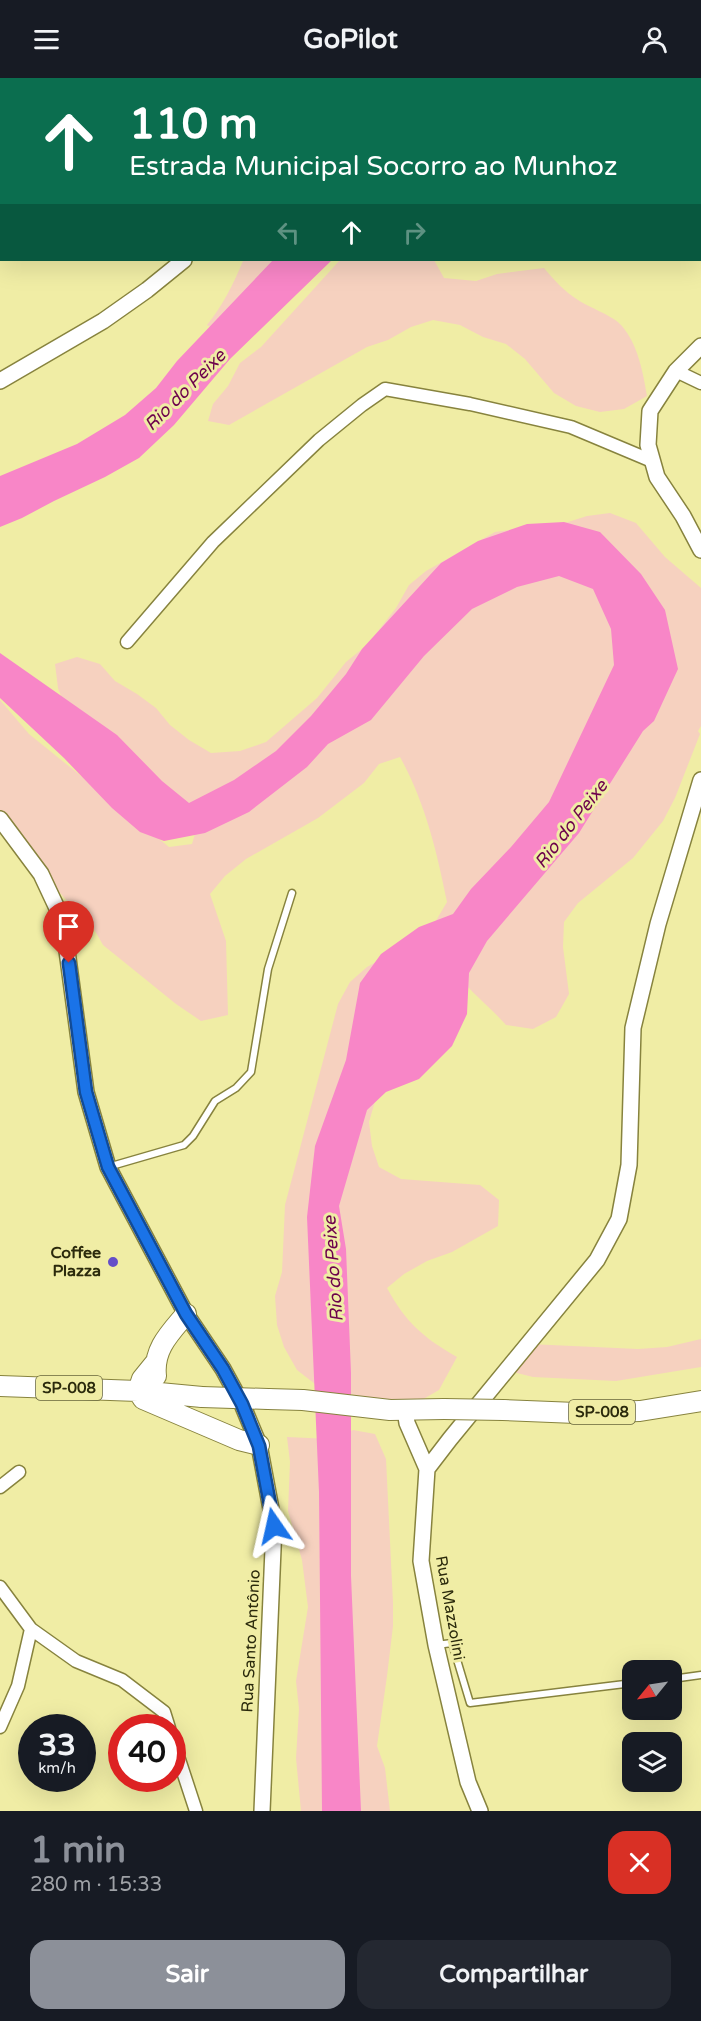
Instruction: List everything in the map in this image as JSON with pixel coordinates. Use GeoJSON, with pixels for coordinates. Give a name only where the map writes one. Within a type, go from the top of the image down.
{"type":"FeatureCollection","features":[{"type":"Feature","properties":{"kind":"main road"},"geometry":{"type":"LineString","coordinates":[[186,1314],[164,1339],[155,1363],[142,1379],[138,1391],[143,1399],[156,1406],[259,1446]]}},
{"type":"Feature","properties":{"kind":"main road"},"geometry":{"type":"LineString","coordinates":[[155,1363],[158,1393]]}},
{"type":"Feature","properties":{"kind":"main road","name":"SP-008"},"geometry":{"type":"LineString","coordinates":[[0,1386],[303,1400],[397,1410],[576,1413],[640,1411],[701,1401]]}},
{"type":"Feature","properties":{"kind":"street"},"geometry":{"type":"LineString","coordinates":[[0,381],[103,321],[183,261]]}},
{"type":"Feature","properties":{"kind":"street"},"geometry":{"type":"LineString","coordinates":[[701,346],[676,371],[650,411],[648,445],[657,477],[683,516],[701,550]]}},
{"type":"Feature","properties":{"kind":"street"},"geometry":{"type":"LineString","coordinates":[[676,371],[701,382]]}},
{"type":"Feature","properties":{"kind":"street"},"geometry":{"type":"LineString","coordinates":[[127,642],[213,542],[319,440],[385,389],[470,404],[571,427],[652,461]]}},
{"type":"Feature","properties":{"kind":"street"},"geometry":{"type":"LineString","coordinates":[[427,1470],[597,1260],[619,1219],[629,1165],[633,1028],[658,924],[701,780]]}},
{"type":"Feature","properties":{"kind":"street","name":"Rua Santo Antônio"},"geometry":{"type":"LineString","coordinates":[[0,819],[40,874],[63,921],[86,1092],[108,1167],[186,1314],[223,1369],[242,1404],[259,1446],[274,1526],[262,1811]]}},
{"type":"Feature","properties":{"kind":"street","name":"Rua Mazzolini"},"geometry":{"type":"LineString","coordinates":[[397,1410],[407,1423],[427,1470],[421,1561],[436,1646],[468,1782],[480,1811]]}},
{"type":"Feature","properties":{"kind":"street"},"geometry":{"type":"LineString","coordinates":[[0,1487],[19,1472]]}},
{"type":"Feature","properties":{"kind":"street"},"geometry":{"type":"LineString","coordinates":[[0,1587],[31,1629],[76,1661],[122,1680],[165,1714]]}},
{"type":"Feature","properties":{"kind":"street"},"geometry":{"type":"LineString","coordinates":[[0,1727],[18,1686],[31,1629]]}},
{"type":"Feature","properties":{"kind":"street"},"geometry":{"type":"LineString","coordinates":[[186,1781],[196,1811]]}},
{"type":"Feature","properties":{"kind":"lane"},"geometry":{"type":"LineString","coordinates":[[108,1167],[184,1145],[193,1136],[215,1101],[236,1088],[251,1072],[255,1054],[255,1036],[268,969],[292,893]]}},
{"type":"Feature","properties":{"kind":"lane"},"geometry":{"type":"LineString","coordinates":[[436,1646],[452,1643],[470,1703],[622,1684]]}},
{"type":"Feature","properties":{"kind":"lane"},"geometry":{"type":"LineString","coordinates":[[682,1678],[701,1675]]}},
{"type":"Feature","properties":{"kind":"shaded area"},"geometry":{"type":"Polygon","coordinates":[[[243,261],[308,261],[217,331],[207,325],[243,261]]]}},
{"type":"Feature","properties":{"kind":"shaded area"},"geometry":{"type":"Polygon","coordinates":[[[339,261],[435,261],[444,278],[476,281],[497,274],[544,268],[573,297],[613,319],[628,333],[642,368],[647,396],[624,409],[600,412],[576,406],[554,393],[525,359],[506,344],[483,337],[460,325],[433,320],[411,327],[388,340],[367,347],[229,425],[208,421],[213,404],[228,386],[240,363],[261,347],[339,261]]]}},
{"type":"Feature","properties":{"kind":"shaded area"},"geometry":{"type":"Polygon","coordinates":[[[610,513],[636,523],[665,557],[701,588],[701,726],[698,731],[700,734],[675,798],[663,821],[633,858],[578,903],[564,922],[563,947],[569,994],[556,1017],[533,1029],[506,1025],[458,976],[376,1098],[369,1122],[372,1146],[379,1167],[401,1179],[480,1185],[499,1200],[498,1226],[452,1252],[427,1261],[404,1274],[387,1288],[401,1311],[417,1328],[457,1357],[439,1390],[413,1405],[387,1404],[315,1384],[297,1370],[284,1347],[277,1325],[275,1296],[282,1272],[285,1205],[338,1004],[350,982],[367,967],[417,939],[434,924],[447,902],[429,828],[409,774],[400,757],[379,764],[364,783],[318,818],[246,859],[225,876],[210,894],[226,941],[228,1015],[201,1021],[176,1004],[103,945],[90,922],[69,903],[0,825],[0,700],[29,734],[169,847],[192,844],[199,820],[66,709],[58,688],[55,664],[77,657],[100,664],[115,681],[156,708],[170,725],[189,740],[211,753],[240,751],[266,742],[317,698],[346,662],[367,645],[396,608],[409,585],[426,571],[495,532],[565,523],[587,516],[610,513]]]}},
{"type":"Feature","properties":{"kind":"shaded area"},"geometry":{"type":"Polygon","coordinates":[[[701,1339],[701,1367],[616,1381],[533,1377],[509,1371],[529,1344],[638,1349],[667,1347],[701,1339]]]}},
{"type":"Feature","properties":{"kind":"shaded area"},"geometry":{"type":"Polygon","coordinates":[[[353,1430],[375,1434],[386,1459],[393,1626],[377,1746],[385,1768],[390,1811],[301,1811],[296,1758],[299,1709],[296,1681],[308,1607],[302,1560],[288,1511],[290,1462],[287,1437],[331,1439],[353,1430]]]}},
{"type":"Feature","properties":{"kind":"water","name":"Rio do Peixe"},"geometry":{"type":"Polygon","coordinates":[[[272,261],[331,261],[230,359],[174,425],[139,458],[105,477],[0,527],[0,476],[77,444],[125,415],[156,388],[177,361],[272,261]]]}},
{"type":"Feature","properties":{"kind":"water","name":"Rio do Peixe"},"geometry":{"type":"Polygon","coordinates":[[[564,522],[600,532],[641,574],[665,610],[678,669],[654,721],[643,731],[579,833],[487,941],[469,973],[467,1014],[452,1046],[419,1079],[386,1092],[367,1110],[339,1206],[346,1249],[351,1373],[351,1576],[361,1811],[322,1811],[319,1492],[307,1217],[315,1146],[346,1060],[360,983],[381,954],[419,927],[453,914],[471,889],[549,802],[614,665],[611,629],[593,589],[559,576],[517,587],[472,609],[424,656],[371,720],[328,744],[307,767],[249,812],[205,833],[164,841],[140,832],[112,808],[64,758],[0,698],[0,653],[117,735],[162,781],[189,803],[234,780],[276,751],[311,716],[346,674],[362,649],[441,563],[478,541],[527,524],[564,522]]]}},
{"type":"Feature","properties":{"kind":"place","name":"Coffee Plazza"},"geometry":{"type":"Point","coordinates":[113,1262]}},
{"type":"Feature","properties":{"kind":"route"},"geometry":{"type":"LineString","coordinates":[[69,963],[86,1092],[108,1167],[186,1314],[223,1369],[242,1404],[259,1446],[274,1526]]}}]}
